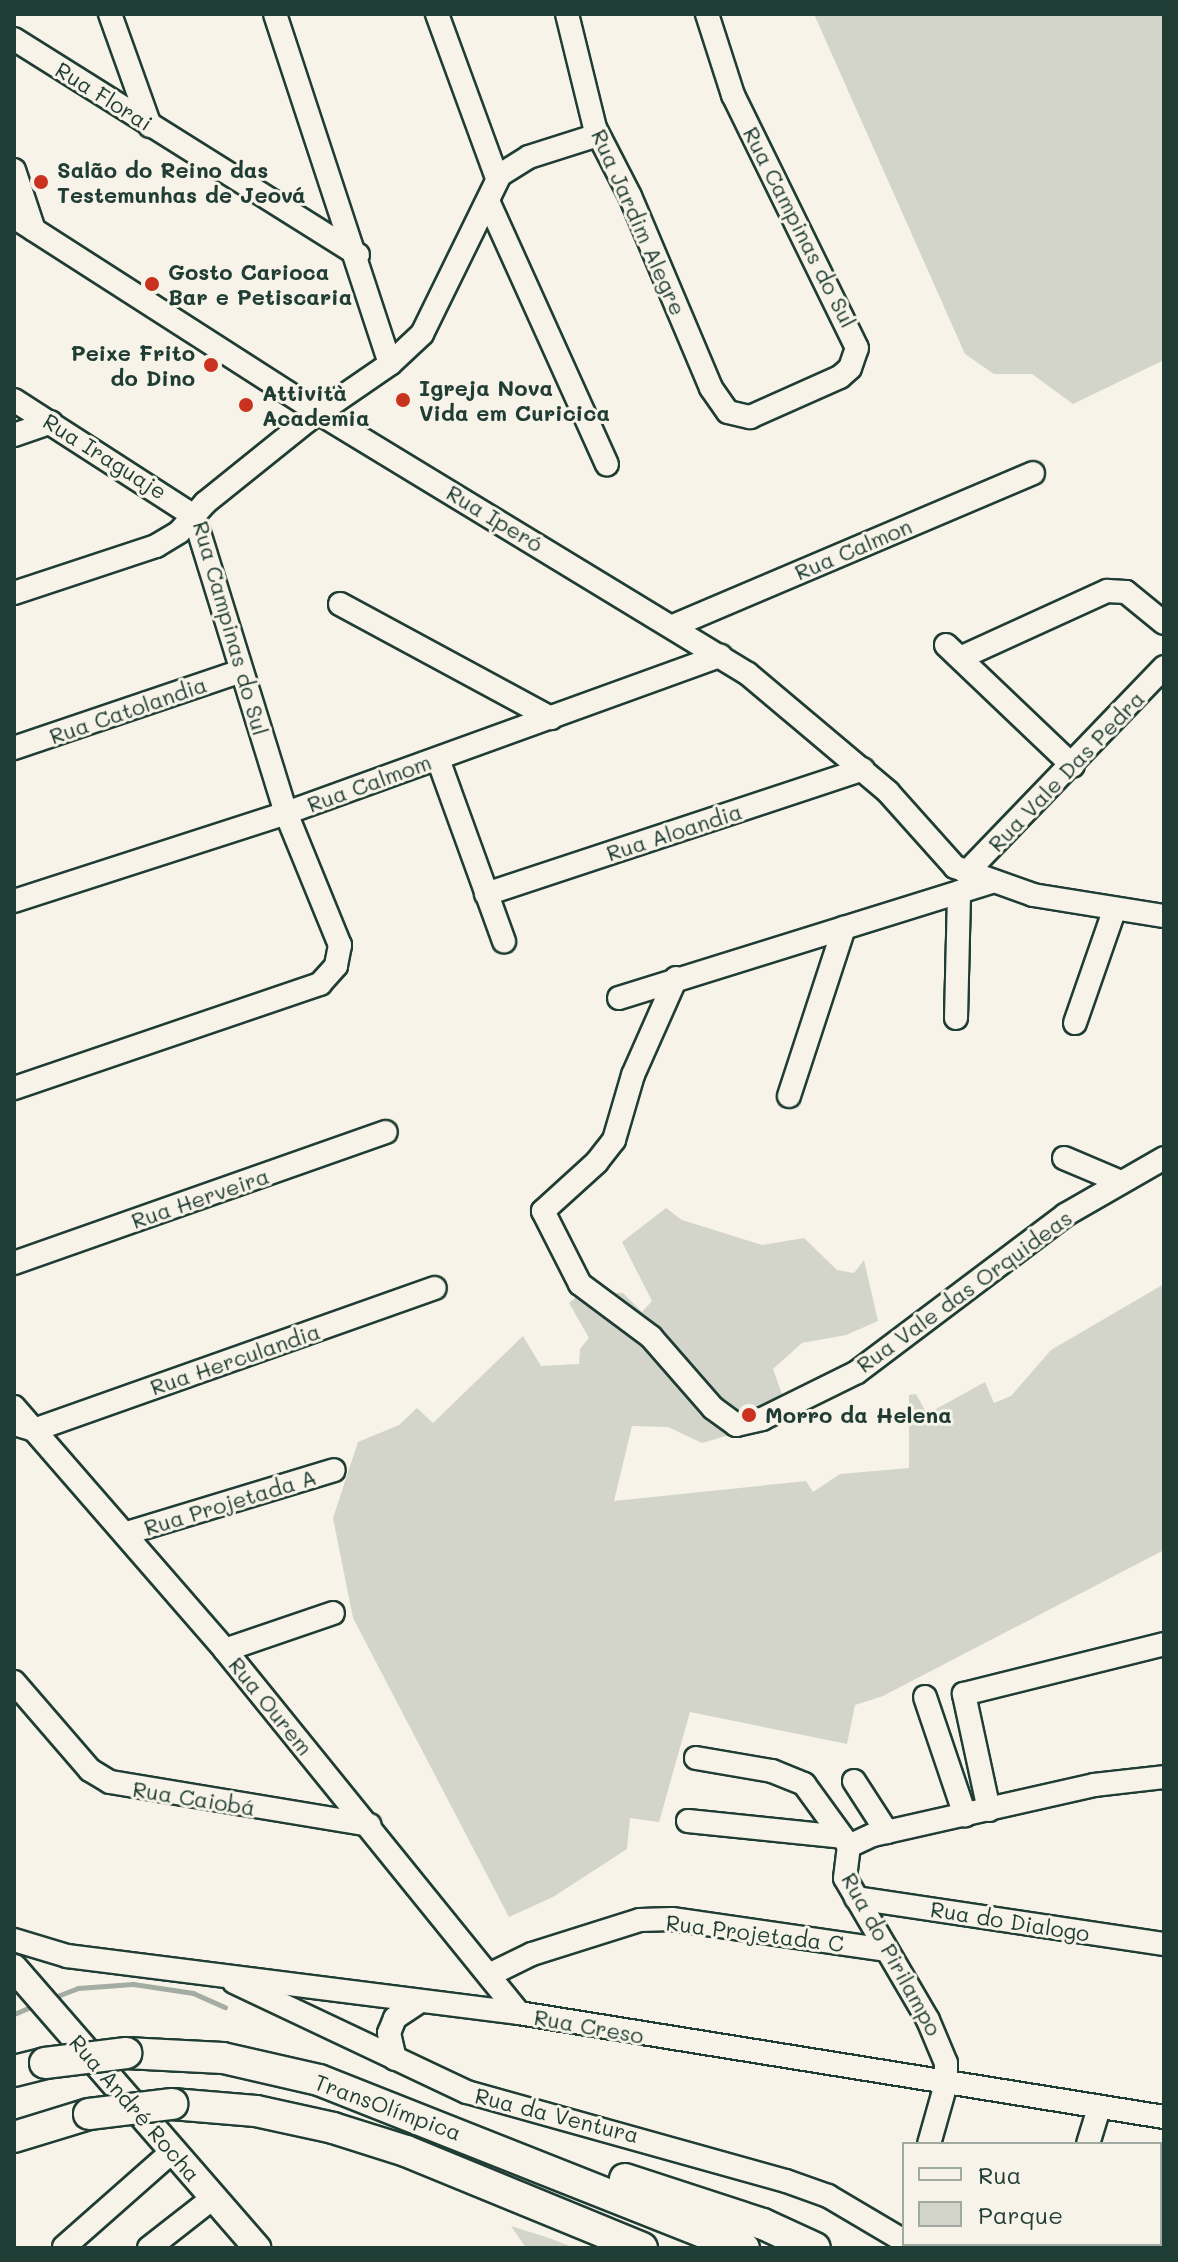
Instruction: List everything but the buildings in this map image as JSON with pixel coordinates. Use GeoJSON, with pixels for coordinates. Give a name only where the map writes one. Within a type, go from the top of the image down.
{"type":"FeatureCollection","features":[{"type":"Feature","properties":{"kind":"highway","name":"TransOlímpica"},"geometry":{"type":"LineString","coordinates":[[14,2071],[45,2063],[126,2053],[173,2053],[264,2065],[440,2126],[744,2248]]}},
{"type":"Feature","properties":{"kind":"highway","name":"TransOlímpica"},"geometry":{"type":"LineString","coordinates":[[14,2137],[89,2114],[172,2104],[256,2111],[333,2128],[406,2151],[642,2248]]}},
{"type":"Feature","properties":{"kind":"highway"},"geometry":{"type":"LineString","coordinates":[[440,2126],[525,2146],[698,2201],[815,2248]]}},
{"type":"Feature","properties":{"kind":"main road","name":"Rua André Rocha"},"geometry":{"type":"LineString","coordinates":[[14,1968],[257,2248]]}},
{"type":"Feature","properties":{"kind":"street"},"geometry":{"type":"LineString","coordinates":[[110,14],[150,126]]}},
{"type":"Feature","properties":{"kind":"street"},"geometry":{"type":"LineString","coordinates":[[275,14],[358,255],[390,364]]}},
{"type":"Feature","properties":{"kind":"street"},"geometry":{"type":"LineString","coordinates":[[437,14],[497,178],[529,157],[598,135]]}},
{"type":"Feature","properties":{"kind":"street","name":"Rua Jardim Alegre"},"geometry":{"type":"LineString","coordinates":[[567,14],[598,135],[642,223],[711,388],[723,408],[736,416]]}},
{"type":"Feature","properties":{"kind":"street","name":"Rua Campinas do Sul"},"geometry":{"type":"LineString","coordinates":[[707,14],[733,95],[857,348],[850,368],[836,379],[769,411],[736,416]]}},
{"type":"Feature","properties":{"kind":"street","name":"Rua Florai"},"geometry":{"type":"LineString","coordinates":[[14,39],[358,255]]}},
{"type":"Feature","properties":{"kind":"street"},"geometry":{"type":"LineString","coordinates":[[14,170],[34,230]]}},
{"type":"Feature","properties":{"kind":"street","name":"Rua Campinas do Sul"},"geometry":{"type":"LineString","coordinates":[[14,1088],[320,984],[336,966],[340,945],[286,813],[194,516],[319,413],[390,364],[432,318],[497,178]]}},
{"type":"Feature","properties":{"kind":"street"},"geometry":{"type":"LineString","coordinates":[[488,201],[607,464]]}},
{"type":"Feature","properties":{"kind":"street","name":"Rua Iperó"},"geometry":{"type":"LineString","coordinates":[[14,217],[319,413],[720,656],[863,769],[963,883],[991,882],[1114,911],[1164,916]]}},
{"type":"Feature","properties":{"kind":"street","name":"Rua Iraguaje"},"geometry":{"type":"LineString","coordinates":[[14,400],[194,516]]}},
{"type":"Feature","properties":{"kind":"street"},"geometry":{"type":"LineString","coordinates":[[14,435],[51,422]]}},
{"type":"Feature","properties":{"kind":"street","name":"Rua Calmon"},"geometry":{"type":"LineString","coordinates":[[673,626],[1033,473]]}},
{"type":"Feature","properties":{"kind":"street"},"geometry":{"type":"LineString","coordinates":[[14,593],[156,546],[194,516]]}},
{"type":"Feature","properties":{"kind":"street"},"geometry":{"type":"LineString","coordinates":[[1073,766],[953,652],[1107,591],[1126,592],[1164,623]]}},
{"type":"Feature","properties":{"kind":"street"},"geometry":{"type":"LineString","coordinates":[[340,604],[551,718]]}},
{"type":"Feature","properties":{"kind":"street","name":"Rua Calmom"},"geometry":{"type":"LineString","coordinates":[[14,901],[286,813],[720,656]]}},
{"type":"Feature","properties":{"kind":"street","name":"Rua Vale Das Pedra"},"geometry":{"type":"LineString","coordinates":[[963,883],[1164,667]]}},
{"type":"Feature","properties":{"kind":"street","name":"Rua Catolandia"},"geometry":{"type":"LineString","coordinates":[[14,748],[241,671]]}},
{"type":"Feature","properties":{"kind":"street"},"geometry":{"type":"LineString","coordinates":[[438,759],[504,941]]}},
{"type":"Feature","properties":{"kind":"street","name":"Rua Aloandia"},"geometry":{"type":"LineString","coordinates":[[486,894],[863,769]]}},
{"type":"Feature","properties":{"kind":"street"},"geometry":{"type":"LineString","coordinates":[[619,998],[844,928],[963,883],[956,1018]]}},
{"type":"Feature","properties":{"kind":"street"},"geometry":{"type":"LineString","coordinates":[[1075,1023],[1114,911]]}},
{"type":"Feature","properties":{"kind":"street"},"geometry":{"type":"LineString","coordinates":[[789,1096],[844,928]]}},
{"type":"Feature","properties":{"kind":"street","name":"Rua Vale das Orquideas"},"geometry":{"type":"LineString","coordinates":[[676,978],[633,1075],[614,1140],[597,1162],[538,1216],[580,1284],[651,1337],[725,1420],[746,1425],[816,1395],[906,1339],[1052,1225],[1164,1158]]}},
{"type":"Feature","properties":{"kind":"street","name":"Rua Herveira"},"geometry":{"type":"LineString","coordinates":[[14,1263],[386,1132]]}},
{"type":"Feature","properties":{"kind":"street"},"geometry":{"type":"LineString","coordinates":[[1064,1158],[1121,1182]]}},
{"type":"Feature","properties":{"kind":"street","name":"Rua Herculandia"},"geometry":{"type":"LineString","coordinates":[[24,1427],[435,1288]]}},
{"type":"Feature","properties":{"kind":"street","name":"Rua Ourem"},"geometry":{"type":"LineString","coordinates":[[14,1407],[24,1427],[127,1533],[225,1650],[519,2013]]}},
{"type":"Feature","properties":{"kind":"street","name":"Rua Projetada A"},"geometry":{"type":"LineString","coordinates":[[127,1533],[334,1470]]}},
{"type":"Feature","properties":{"kind":"street"},"geometry":{"type":"LineString","coordinates":[[225,1650],[333,1613]]}},
{"type":"Feature","properties":{"kind":"street"},"geometry":{"type":"LineString","coordinates":[[989,1810],[964,1694],[1164,1644]]}},
{"type":"Feature","properties":{"kind":"street","name":"Rua Caiobá"},"geometry":{"type":"LineString","coordinates":[[14,1682],[90,1770],[110,1782],[369,1825]]}},
{"type":"Feature","properties":{"kind":"street"},"geometry":{"type":"LineString","coordinates":[[925,1697],[965,1815]]}},
{"type":"Feature","properties":{"kind":"street"},"geometry":{"type":"LineString","coordinates":[[696,1758],[791,1777],[817,1795],[846,1842]]}},
{"type":"Feature","properties":{"kind":"street","name":"Rua do Pirilampo"},"geometry":{"type":"LineString","coordinates":[[930,2142],[946,2084],[940,2044],[856,1898],[843,1866],[846,1842],[1107,1783],[1164,1777]]}},
{"type":"Feature","properties":{"kind":"street"},"geometry":{"type":"LineString","coordinates":[[854,1781],[887,1832]]}},
{"type":"Feature","properties":{"kind":"street"},"geometry":{"type":"LineString","coordinates":[[688,1821],[846,1842]]}},
{"type":"Feature","properties":{"kind":"street","name":"Rua do Dialogo"},"geometry":{"type":"LineString","coordinates":[[856,1898],[1164,1944]]}},
{"type":"Feature","properties":{"kind":"street","name":"Rua Projetada C"},"geometry":{"type":"LineString","coordinates":[[489,1975],[532,1954],[640,1920],[672,1919],[886,1950]]}},
{"type":"Feature","properties":{"kind":"street","name":"Rua Creso"},"geometry":{"type":"LineString","coordinates":[[14,1940],[67,1956],[519,2013],[1164,2117]]}},
{"type":"Feature","properties":{"kind":"street","name":"Rua da Ventura"},"geometry":{"type":"LineString","coordinates":[[215,1973],[500,2105],[638,2136],[786,2181],[828,2196],[902,2239]]}},
{"type":"Feature","properties":{"kind":"street"},"geometry":{"type":"LineString","coordinates":[[395,2059],[389,2033],[395,2018],[419,2002]]}},
{"type":"Feature","properties":{"kind":"street"},"geometry":{"type":"LineString","coordinates":[[1089,2142],[1099,2107]]}},
{"type":"Feature","properties":{"kind":"street"},"geometry":{"type":"LineString","coordinates":[[64,2247],[173,2151]]}},
{"type":"Feature","properties":{"kind":"street"},"geometry":{"type":"LineString","coordinates":[[149,2248],[214,2197]]}},
{"type":"Feature","properties":{"kind":"green space"},"geometry":{"type":"Polygon","coordinates":[[[814,14],[1164,14],[1164,360],[1073,404],[1032,374],[994,374],[965,354],[814,14]]]}},
{"type":"Feature","properties":{"kind":"green space"},"geometry":{"type":"Polygon","coordinates":[[[666,1208],[682,1220],[762,1245],[804,1238],[837,1270],[854,1273],[864,1260],[878,1321],[846,1335],[802,1343],[773,1369],[790,1417],[702,1443],[668,1427],[632,1426],[614,1501],[806,1481],[813,1492],[840,1474],[909,1468],[909,1395],[916,1394],[927,1414],[985,1382],[994,1403],[1011,1396],[1051,1350],[1164,1284],[1164,1550],[883,1696],[855,1705],[847,1744],[690,1712],[659,1822],[630,1818],[627,1849],[553,1897],[509,1917],[353,1618],[333,1518],[358,1442],[399,1425],[417,1408],[433,1423],[523,1336],[541,1366],[579,1364],[580,1349],[589,1338],[569,1303],[582,1292],[623,1293],[642,1312],[652,1301],[622,1242],[666,1208]]]}},
{"type":"Feature","properties":{"kind":"green space"},"geometry":{"type":"Polygon","coordinates":[[[511,2226],[549,2238],[575,2248],[526,2248],[511,2226]]]}},
{"type":"Feature","properties":{"kind":"waterway"},"geometry":{"type":"LineString","coordinates":[[52,1998],[78,1988],[133,1984],[193,1993],[225,2007]]}},
{"type":"Feature","properties":{"kind":"waterway"},"geometry":{"type":"LineString","coordinates":[[14,2014],[35,2005]]}},
{"type":"Feature","properties":{"kind":"place","name":"Salão do Reino das Testemunhas de Jeová"},"geometry":{"type":"Point","coordinates":[41,182]}},
{"type":"Feature","properties":{"kind":"place","name":"Gosto Carioca Bar e Petiscaria"},"geometry":{"type":"Point","coordinates":[152,284]}},
{"type":"Feature","properties":{"kind":"place","name":"Peixe Frito do Dino"},"geometry":{"type":"Point","coordinates":[211,365]}},
{"type":"Feature","properties":{"kind":"place","name":"Igreja Nova Vida em Curicica"},"geometry":{"type":"Point","coordinates":[403,400]}},
{"type":"Feature","properties":{"kind":"place","name":"Attività Academia"},"geometry":{"type":"Point","coordinates":[246,405]}},
{"type":"Feature","properties":{"kind":"place","name":"Morro da Helena"},"geometry":{"type":"Point","coordinates":[749,1415]}}]}
